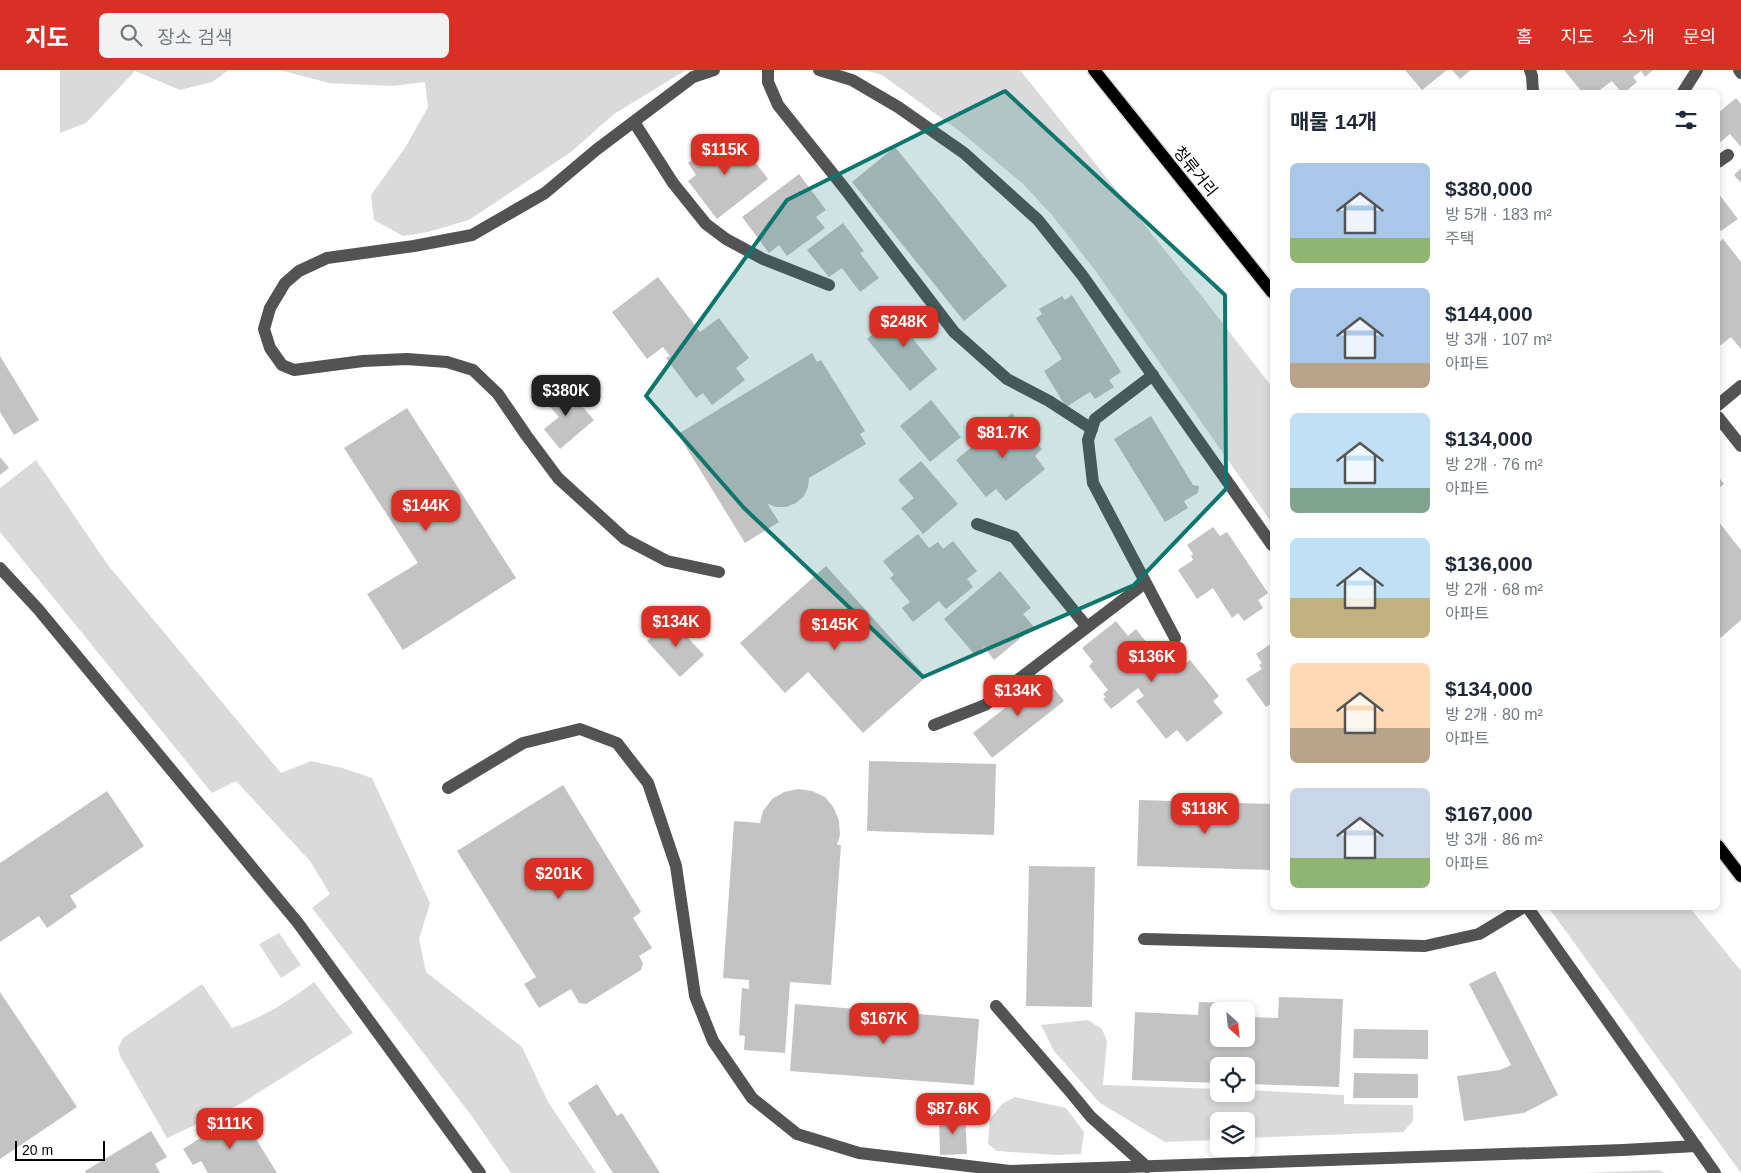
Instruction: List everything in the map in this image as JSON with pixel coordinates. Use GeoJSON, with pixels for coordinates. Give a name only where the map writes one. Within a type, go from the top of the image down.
{"type":"FeatureCollection","features":[{"type":"Feature","properties":{"kind":"main road","name":"청류거리"},"geometry":{"type":"LineString","coordinates":[[1094,70],[1270,290]]}},
{"type":"Feature","properties":{"kind":"main road"},"geometry":{"type":"LineString","coordinates":[[1720,849],[1741,876]]}},
{"type":"Feature","properties":{"kind":"street"},"geometry":{"type":"LineString","coordinates":[[714,70],[693,78],[596,150],[544,193],[472,236],[327,258],[299,271],[285,282],[270,308],[264,329],[270,348],[282,365],[294,370],[363,361],[406,359],[447,362],[473,370],[498,394],[558,478],[625,539],[668,561],[718,572]]}},
{"type":"Feature","properties":{"kind":"street"},"geometry":{"type":"LineString","coordinates":[[768,70],[768,82],[778,105],[954,332],[1007,379],[1092,428]]}},
{"type":"Feature","properties":{"kind":"street"},"geometry":{"type":"LineString","coordinates":[[819,70],[852,80],[898,107],[964,153],[1038,220],[1082,275],[1270,543]]}},
{"type":"Feature","properties":{"kind":"street"},"geometry":{"type":"LineString","coordinates":[[1530,70],[1533,90]]}},
{"type":"Feature","properties":{"kind":"street"},"geometry":{"type":"LineString","coordinates":[[1684,90],[1698,70]]}},
{"type":"Feature","properties":{"kind":"street"},"geometry":{"type":"LineString","coordinates":[[634,122],[673,183],[706,224],[726,239],[763,259],[829,285]]}},
{"type":"Feature","properties":{"kind":"street"},"geometry":{"type":"LineString","coordinates":[[1152,375],[1095,419],[1088,440],[1093,483],[1175,638]]}},
{"type":"Feature","properties":{"kind":"street"},"geometry":{"type":"LineString","coordinates":[[1720,403],[1741,386]]}},
{"type":"Feature","properties":{"kind":"street"},"geometry":{"type":"LineString","coordinates":[[1720,420],[1741,446]]}},
{"type":"Feature","properties":{"kind":"street"},"geometry":{"type":"LineString","coordinates":[[977,524],[1014,536],[1087,627]]}},
{"type":"Feature","properties":{"kind":"street"},"geometry":{"type":"LineString","coordinates":[[0,568],[38,609],[298,923],[480,1173]]}},
{"type":"Feature","properties":{"kind":"street"},"geometry":{"type":"LineString","coordinates":[[934,725],[985,705],[1145,583]]}},
{"type":"Feature","properties":{"kind":"street"},"geometry":{"type":"LineString","coordinates":[[448,788],[523,742],[580,729],[617,743],[648,784],[676,866],[695,996],[714,1041],[752,1098],[797,1134],[860,1153],[1010,1171],[1084,1171],[1696,1146]]}},
{"type":"Feature","properties":{"kind":"street"},"geometry":{"type":"LineString","coordinates":[[1144,939],[1425,946],[1479,934],[1519,910]]}},
{"type":"Feature","properties":{"kind":"street"},"geometry":{"type":"LineString","coordinates":[[1529,910],[1715,1173]]}},
{"type":"Feature","properties":{"kind":"street"},"geometry":{"type":"LineString","coordinates":[[996,1006],[1090,1117],[1147,1167]]}},
{"type":"Feature","properties":{"kind":"highlighted area"},"geometry":{"type":"Polygon","coordinates":[[[1005,91],[1225,295],[1226,489],[1134,585],[923,677],[744,508],[646,396],[787,200],[1005,91]]]}},
{"type":"Feature","properties":{"kind":"shaded area"},"geometry":{"type":"Polygon","coordinates":[[[60,70],[229,70],[212,82],[180,90],[135,71],[86,123],[60,133],[60,70]]]}},
{"type":"Feature","properties":{"kind":"shaded area"},"geometry":{"type":"Polygon","coordinates":[[[280,70],[686,70],[614,114],[571,152],[469,220],[428,232],[403,236],[374,220],[371,195],[405,148],[428,107],[425,82],[392,86],[329,83],[280,70]]]}},
{"type":"Feature","properties":{"kind":"shaded area"},"geometry":{"type":"Polygon","coordinates":[[[865,70],[1020,70],[1270,384],[1270,520],[1097,273],[1052,215],[1023,184],[962,133],[882,75],[865,70]]]}},
{"type":"Feature","properties":{"kind":"shaded area"},"geometry":{"type":"Polygon","coordinates":[[[36,460],[108,565],[281,773],[311,761],[342,768],[372,778],[430,903],[419,939],[426,972],[522,1047],[548,1102],[596,1173],[511,1173],[471,1115],[312,908],[330,894],[310,861],[236,781],[212,793],[0,532],[0,488],[36,460]]]}},
{"type":"Feature","properties":{"kind":"shaded area"},"geometry":{"type":"Polygon","coordinates":[[[1550,910],[1692,910],[1741,971],[1741,1173],[1550,910]]]}},
{"type":"Feature","properties":{"kind":"shaded area"},"geometry":{"type":"Polygon","coordinates":[[[279,933],[301,965],[281,978],[259,944],[279,933]]]}},
{"type":"Feature","properties":{"kind":"shaded area"},"geometry":{"type":"Polygon","coordinates":[[[314,982],[353,1033],[242,1103],[167,1138],[120,1056],[118,1048],[123,1038],[202,984],[232,1028],[275,1008],[314,982]]]}},
{"type":"Feature","properties":{"kind":"shaded area"},"geometry":{"type":"Polygon","coordinates":[[[1088,1020],[1102,1029],[1107,1041],[1103,1085],[1210,1089],[1210,1102],[1255,1102],[1255,1090],[1344,1095],[1344,1104],[1413,1105],[1413,1121],[1403,1132],[1255,1138],[1255,1112],[1210,1112],[1210,1140],[1165,1142],[1100,1103],[1054,1051],[1041,1025],[1088,1020]]]}},
{"type":"Feature","properties":{"kind":"shaded area"},"geometry":{"type":"Polygon","coordinates":[[[1015,1097],[1066,1108],[1084,1132],[1081,1154],[1056,1155],[997,1151],[988,1144],[990,1119],[1002,1104],[1015,1097]]]}},
{"type":"Feature","properties":{"kind":"shaded area"},"geometry":{"type":"Polygon","coordinates":[[[1659,1170],[1665,1173],[1583,1173],[1659,1170]]]}},
{"type":"Feature","properties":{"kind":"building"},"geometry":{"type":"Polygon","coordinates":[[[1405,70],[1447,70],[1422,90],[1405,70]]]}},
{"type":"Feature","properties":{"kind":"building"},"geometry":{"type":"Polygon","coordinates":[[[1452,70],[1471,70],[1460,79],[1452,70]]]}},
{"type":"Feature","properties":{"kind":"building"},"geometry":{"type":"Polygon","coordinates":[[[1564,70],[1653,70],[1645,77],[1641,71],[1633,77],[1637,82],[1627,90],[1619,90],[1612,81],[1600,90],[1580,90],[1564,70]]]}},
{"type":"Feature","properties":{"kind":"building"},"geometry":{"type":"Polygon","coordinates":[[[1736,98],[1741,104],[1741,147],[1730,134],[1720,142],[1720,111],[1736,98]]]}},
{"type":"Feature","properties":{"kind":"building"},"geometry":{"type":"Polygon","coordinates":[[[722,137],[731,149],[740,142],[768,179],[717,219],[688,181],[696,175],[688,163],[722,137]]]}},
{"type":"Feature","properties":{"kind":"building"},"geometry":{"type":"Polygon","coordinates":[[[895,147],[1007,286],[964,321],[852,182],[895,147]]]}},
{"type":"Feature","properties":{"kind":"building"},"geometry":{"type":"Polygon","coordinates":[[[1741,168],[1741,183],[1734,175],[1741,168]]]}},
{"type":"Feature","properties":{"kind":"building"},"geometry":{"type":"Polygon","coordinates":[[[799,174],[826,210],[816,217],[825,228],[787,256],[779,245],[769,253],[742,217],[799,174]]]}},
{"type":"Feature","properties":{"kind":"building"},"geometry":{"type":"Polygon","coordinates":[[[1720,196],[1738,219],[1721,231],[1720,230],[1720,196]]]}},
{"type":"Feature","properties":{"kind":"building"},"geometry":{"type":"Polygon","coordinates":[[[843,223],[864,251],[860,253],[879,278],[860,292],[842,268],[829,277],[807,250],[843,223]]]}},
{"type":"Feature","properties":{"kind":"building"},"geometry":{"type":"Polygon","coordinates":[[[1723,239],[1741,262],[1741,349],[1731,337],[1720,345],[1720,241],[1723,239]]]}},
{"type":"Feature","properties":{"kind":"building"},"geometry":{"type":"Polygon","coordinates":[[[658,277],[700,332],[719,318],[749,358],[736,368],[745,380],[712,405],[703,393],[696,398],[666,358],[670,356],[663,347],[647,359],[612,312],[658,277]]]}},
{"type":"Feature","properties":{"kind":"building"},"geometry":{"type":"Polygon","coordinates":[[[1072,295],[1121,372],[1109,380],[1114,387],[1095,399],[1090,392],[1066,407],[1044,371],[1062,359],[1036,318],[1042,314],[1039,309],[1062,296],[1065,300],[1072,295]]]}},
{"type":"Feature","properties":{"kind":"building"},"geometry":{"type":"Polygon","coordinates":[[[908,306],[926,328],[913,339],[937,369],[910,391],[867,339],[908,306]]]}},
{"type":"Feature","properties":{"kind":"building"},"geometry":{"type":"Polygon","coordinates":[[[812,353],[817,362],[821,360],[865,431],[860,434],[866,444],[809,478],[804,496],[796,503],[786,507],[775,507],[767,503],[779,522],[745,543],[678,434],[812,353]]]}},
{"type":"Feature","properties":{"kind":"building"},"geometry":{"type":"Polygon","coordinates":[[[0,356],[39,420],[14,435],[0,412],[0,356]]]}},
{"type":"Feature","properties":{"kind":"building"},"geometry":{"type":"Polygon","coordinates":[[[563,384],[594,420],[560,449],[544,429],[559,417],[544,400],[563,384]]]}},
{"type":"Feature","properties":{"kind":"building"},"geometry":{"type":"Polygon","coordinates":[[[931,400],[961,437],[930,462],[900,426],[931,400]]]}},
{"type":"Feature","properties":{"kind":"building"},"geometry":{"type":"Polygon","coordinates":[[[407,408],[516,578],[403,650],[367,594],[418,563],[344,448],[407,408]]]}},
{"type":"Feature","properties":{"kind":"building"},"geometry":{"type":"Polygon","coordinates":[[[1012,413],[1042,449],[1035,456],[1045,469],[1006,501],[996,489],[986,497],[956,460],[1012,413]]]}},
{"type":"Feature","properties":{"kind":"building"},"geometry":{"type":"Polygon","coordinates":[[[1151,416],[1193,485],[1199,486],[1198,493],[1184,501],[1188,508],[1165,522],[1114,439],[1151,416]]]}},
{"type":"Feature","properties":{"kind":"building"},"geometry":{"type":"Polygon","coordinates":[[[0,457],[9,468],[0,475],[0,457]]]}},
{"type":"Feature","properties":{"kind":"building"},"geometry":{"type":"Polygon","coordinates":[[[921,461],[958,504],[923,534],[901,508],[914,498],[898,480],[921,461]]]}},
{"type":"Feature","properties":{"kind":"building"},"geometry":{"type":"Polygon","coordinates":[[[1720,479],[1724,484],[1720,487],[1720,479]]]}},
{"type":"Feature","properties":{"kind":"building"},"geometry":{"type":"Polygon","coordinates":[[[1720,524],[1741,550],[1741,620],[1720,638],[1720,524]]]}},
{"type":"Feature","properties":{"kind":"building"},"geometry":{"type":"Polygon","coordinates":[[[1213,527],[1220,536],[1227,532],[1268,593],[1258,600],[1263,608],[1244,621],[1238,613],[1232,618],[1213,588],[1197,599],[1178,570],[1193,560],[1191,556],[1193,554],[1187,545],[1213,527]]]}},
{"type":"Feature","properties":{"kind":"building"},"geometry":{"type":"Polygon","coordinates":[[[918,534],[929,548],[938,542],[943,549],[953,541],[977,571],[967,579],[973,587],[946,609],[939,601],[913,622],[902,608],[910,602],[890,578],[894,575],[883,561],[918,534]]]}},
{"type":"Feature","properties":{"kind":"building"},"geometry":{"type":"Polygon","coordinates":[[[826,566],[926,677],[863,733],[808,672],[785,693],[740,643],[826,566]]]}},
{"type":"Feature","properties":{"kind":"building"},"geometry":{"type":"Polygon","coordinates":[[[1000,571],[1031,608],[1023,614],[1034,627],[994,660],[984,647],[975,655],[944,619],[1000,571]]]}},
{"type":"Feature","properties":{"kind":"building"},"geometry":{"type":"Polygon","coordinates":[[[671,620],[704,655],[680,677],[647,641],[671,620]]]}},
{"type":"Feature","properties":{"kind":"building"},"geometry":{"type":"Polygon","coordinates":[[[1116,621],[1128,636],[1136,629],[1171,674],[1190,660],[1219,696],[1213,701],[1223,713],[1187,742],[1177,730],[1166,739],[1136,701],[1144,696],[1138,688],[1111,709],[1103,699],[1106,697],[1103,694],[1108,690],[1089,666],[1093,662],[1082,648],[1116,621]]]}},
{"type":"Feature","properties":{"kind":"building"},"geometry":{"type":"Polygon","coordinates":[[[1270,644],[1270,704],[1266,707],[1246,679],[1262,669],[1259,665],[1262,663],[1256,654],[1270,644]]]}},
{"type":"Feature","properties":{"kind":"building"},"geometry":{"type":"Polygon","coordinates":[[[1045,677],[1064,701],[992,758],[973,733],[1045,677]]]}},
{"type":"Feature","properties":{"kind":"building"},"geometry":{"type":"Polygon","coordinates":[[[869,761],[996,764],[994,835],[867,831],[869,761]]]}},
{"type":"Feature","properties":{"kind":"building"},"geometry":{"type":"Polygon","coordinates":[[[563,785],[641,912],[633,918],[652,948],[639,956],[643,963],[641,970],[586,1004],[579,1003],[571,989],[539,1008],[524,984],[536,977],[457,851],[563,785]]]}},
{"type":"Feature","properties":{"kind":"building"},"geometry":{"type":"Polygon","coordinates":[[[798,789],[812,791],[825,797],[834,808],[839,821],[840,835],[837,845],[841,845],[831,985],[790,982],[785,1053],[744,1050],[745,1036],[739,1035],[742,988],[749,989],[749,980],[723,978],[734,821],[760,823],[763,811],[772,799],[784,792],[798,789]]]}},
{"type":"Feature","properties":{"kind":"building"},"geometry":{"type":"Polygon","coordinates":[[[107,791],[144,846],[70,896],[77,907],[47,928],[39,916],[0,942],[0,863],[107,791]]]}},
{"type":"Feature","properties":{"kind":"building"},"geometry":{"type":"Polygon","coordinates":[[[1139,800],[1270,804],[1270,870],[1137,866],[1139,800]]]}},
{"type":"Feature","properties":{"kind":"building"},"geometry":{"type":"Polygon","coordinates":[[[1029,866],[1095,867],[1092,1007],[1026,1006],[1029,866]]]}},
{"type":"Feature","properties":{"kind":"building"},"geometry":{"type":"Polygon","coordinates":[[[1495,971],[1558,1095],[1524,1113],[1464,1121],[1457,1076],[1500,1070],[1511,1065],[1469,984],[1495,971]]]}},
{"type":"Feature","properties":{"kind":"building"},"geometry":{"type":"Polygon","coordinates":[[[0,992],[77,1107],[0,1159],[0,992]]]}},
{"type":"Feature","properties":{"kind":"building"},"geometry":{"type":"Polygon","coordinates":[[[1279,997],[1343,999],[1339,1087],[1255,1084],[1255,1057],[1210,1057],[1210,1083],[1132,1080],[1135,1012],[1198,1015],[1199,1002],[1210,1002],[1210,1048],[1255,1048],[1255,1017],[1278,1018],[1279,997]]]}},
{"type":"Feature","properties":{"kind":"building"},"geometry":{"type":"Polygon","coordinates":[[[795,1004],[979,1019],[974,1085],[790,1071],[795,1004]]]}},
{"type":"Feature","properties":{"kind":"building"},"geometry":{"type":"Polygon","coordinates":[[[1354,1029],[1428,1030],[1428,1059],[1353,1058],[1354,1029]]]}},
{"type":"Feature","properties":{"kind":"building"},"geometry":{"type":"Polygon","coordinates":[[[1354,1073],[1418,1074],[1418,1098],[1353,1098],[1354,1073]]]}},
{"type":"Feature","properties":{"kind":"building"},"geometry":{"type":"Polygon","coordinates":[[[597,1084],[617,1116],[622,1113],[660,1173],[613,1173],[568,1103],[597,1084]]]}},
{"type":"Feature","properties":{"kind":"building"},"geometry":{"type":"Polygon","coordinates":[[[240,1113],[277,1173],[208,1173],[201,1161],[193,1165],[183,1149],[240,1113]]]}},
{"type":"Feature","properties":{"kind":"building"},"geometry":{"type":"Polygon","coordinates":[[[965,1115],[967,1154],[940,1155],[939,1116],[965,1115]]]}},
{"type":"Feature","properties":{"kind":"building"},"geometry":{"type":"Polygon","coordinates":[[[151,1131],[167,1157],[155,1164],[160,1173],[86,1173],[85,1171],[151,1131]]]}}]}
